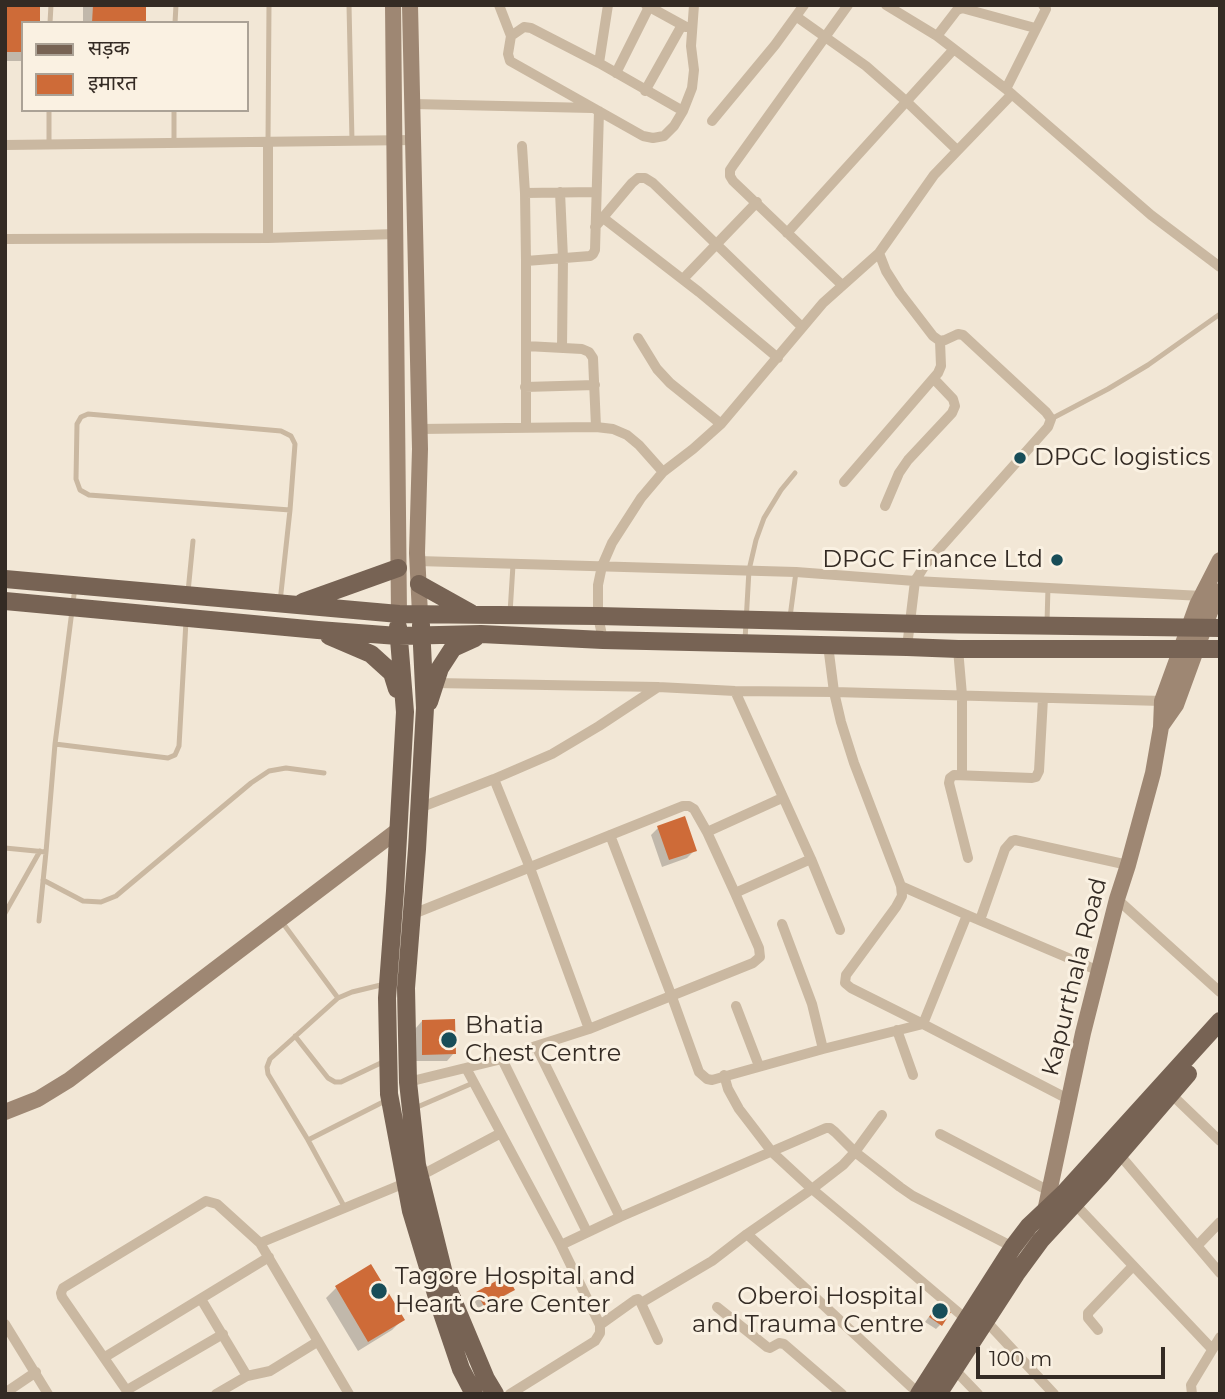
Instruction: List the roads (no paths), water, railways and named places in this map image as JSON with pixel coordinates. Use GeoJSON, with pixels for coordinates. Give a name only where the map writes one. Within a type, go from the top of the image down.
{"type":"FeatureCollection","features":[{"type":"Feature","properties":{"kind":"main road"},"geometry":{"type":"LineString","coordinates":[[288,604],[398,568]]}},
{"type":"Feature","properties":{"kind":"main road"},"geometry":{"type":"LineString","coordinates":[[5,579],[399,614],[1204,628]]}},
{"type":"Feature","properties":{"kind":"main road"},"geometry":{"type":"LineString","coordinates":[[419,584],[474,615]]}},
{"type":"Feature","properties":{"kind":"main road"},"geometry":{"type":"LineString","coordinates":[[5,601],[318,631],[398,636],[481,634],[603,640],[958,649],[1220,649]]}},
{"type":"Feature","properties":{"kind":"main road"},"geometry":{"type":"LineString","coordinates":[[399,614],[398,636],[405,712],[396,891],[387,998],[390,1098],[447,1286],[486,1379],[495,1394]]}},
{"type":"Feature","properties":{"kind":"main road"},"geometry":{"type":"LineString","coordinates":[[420,614],[425,715],[406,988],[408,1082],[417,1165],[411,1211],[461,1368],[474,1394]]}},
{"type":"Feature","properties":{"kind":"main road"},"geometry":{"type":"LineString","coordinates":[[318,631],[371,654],[392,673],[405,712]]}},
{"type":"Feature","properties":{"kind":"main road"},"geometry":{"type":"LineString","coordinates":[[425,715],[440,668],[453,648],[481,634]]}},
{"type":"Feature","properties":{"kind":"main road"},"geometry":{"type":"LineString","coordinates":[[939,1394],[1041,1240],[1062,1196],[1220,1021]]}},
{"type":"Feature","properties":{"kind":"main road"},"geometry":{"type":"LineString","coordinates":[[919,1394],[965,1319],[1029,1226],[1062,1196],[1119,1154],[1220,1037]]}},
{"type":"Feature","properties":{"kind":"street"},"geometry":{"type":"LineString","coordinates":[[393,5],[399,614]]}},
{"type":"Feature","properties":{"kind":"street"},"geometry":{"type":"LineString","coordinates":[[410,5],[420,449],[420,614]]}},
{"type":"Feature","properties":{"kind":"street"},"geometry":{"type":"LineString","coordinates":[[499,5],[511,36],[508,54],[510,61],[643,136],[653,138],[664,136],[674,126],[692,89],[694,5]]}},
{"type":"Feature","properties":{"kind":"street"},"geometry":{"type":"LineString","coordinates":[[599,63],[608,5]]}},
{"type":"Feature","properties":{"kind":"street"},"geometry":{"type":"LineString","coordinates":[[712,121],[804,5]]}},
{"type":"Feature","properties":{"kind":"street"},"geometry":{"type":"LineString","coordinates":[[842,285],[733,181],[730,170],[848,5]]}},
{"type":"Feature","properties":{"kind":"street"},"geometry":{"type":"LineString","coordinates":[[616,73],[647,6],[693,31]]}},
{"type":"Feature","properties":{"kind":"street"},"geometry":{"type":"LineString","coordinates":[[888,6],[937,36],[1009,92],[1151,215],[1220,267]]}},
{"type":"Feature","properties":{"kind":"street"},"geometry":{"type":"LineString","coordinates":[[603,640],[598,616],[598,585],[602,566],[612,543],[633,509],[663,472],[721,424],[802,327],[842,285],[879,253],[934,175],[1009,92],[1046,7]]}},
{"type":"Feature","properties":{"kind":"street"},"geometry":{"type":"LineString","coordinates":[[937,36],[957,10],[962,8],[1035,28]]}},
{"type":"Feature","properties":{"kind":"street"},"geometry":{"type":"LineString","coordinates":[[797,17],[866,66],[957,150]]}},
{"type":"Feature","properties":{"kind":"street"},"geometry":{"type":"LineString","coordinates":[[645,91],[682,24]]}},
{"type":"Feature","properties":{"kind":"street"},"geometry":{"type":"LineString","coordinates":[[511,36],[527,27],[599,63],[683,111]]}},
{"type":"Feature","properties":{"kind":"street"},"geometry":{"type":"LineString","coordinates":[[787,233],[954,49]]}},
{"type":"Feature","properties":{"kind":"street"},"geometry":{"type":"LineString","coordinates":[[413,104],[597,109]]}},
{"type":"Feature","properties":{"kind":"street"},"geometry":{"type":"LineString","coordinates":[[526,261],[590,257],[595,250],[597,109]]}},
{"type":"Feature","properties":{"kind":"street"},"geometry":{"type":"LineString","coordinates":[[5,145],[414,141]]}},
{"type":"Feature","properties":{"kind":"street"},"geometry":{"type":"LineString","coordinates":[[268,142],[268,238]]}},
{"type":"Feature","properties":{"kind":"street"},"geometry":{"type":"LineString","coordinates":[[522,146],[526,261],[526,428]]}},
{"type":"Feature","properties":{"kind":"street"},"geometry":{"type":"LineString","coordinates":[[595,227],[632,183],[638,178],[645,178],[802,327]]}},
{"type":"Feature","properties":{"kind":"street"},"geometry":{"type":"LineString","coordinates":[[560,192],[563,258],[562,348]]}},
{"type":"Feature","properties":{"kind":"street"},"geometry":{"type":"LineString","coordinates":[[525,193],[596,192]]}},
{"type":"Feature","properties":{"kind":"street"},"geometry":{"type":"LineString","coordinates":[[682,279],[757,202]]}},
{"type":"Feature","properties":{"kind":"street"},"geometry":{"type":"LineString","coordinates":[[602,217],[778,358]]}},
{"type":"Feature","properties":{"kind":"street"},"geometry":{"type":"LineString","coordinates":[[5,239],[268,238],[396,234]]}},
{"type":"Feature","properties":{"kind":"street"},"geometry":{"type":"LineString","coordinates":[[879,253],[886,271],[900,293],[933,336],[940,341],[958,334],[963,335],[1051,419],[1048,426],[925,565],[915,581],[907,647]]}},
{"type":"Feature","properties":{"kind":"street"},"geometry":{"type":"LineString","coordinates":[[638,338],[657,369],[670,383],[721,424]]}},
{"type":"Feature","properties":{"kind":"street"},"geometry":{"type":"LineString","coordinates":[[844,482],[934,379],[941,366],[940,341]]}},
{"type":"Feature","properties":{"kind":"street"},"geometry":{"type":"LineString","coordinates":[[526,346],[582,349],[589,352],[593,358],[596,427]]}},
{"type":"Feature","properties":{"kind":"street"},"geometry":{"type":"LineString","coordinates":[[885,506],[899,473],[908,460],[952,414],[955,406],[953,399],[934,379]]}},
{"type":"Feature","properties":{"kind":"street"},"geometry":{"type":"LineString","coordinates":[[525,387],[595,385]]}},
{"type":"Feature","properties":{"kind":"street"},"geometry":{"type":"LineString","coordinates":[[419,429],[614,429],[639,445],[663,472]]}},
{"type":"Feature","properties":{"kind":"street"},"geometry":{"type":"LineString","coordinates":[[1204,628],[1202,596],[1220,560]]}},
{"type":"Feature","properties":{"kind":"street"},"geometry":{"type":"LineString","coordinates":[[418,561],[796,572],[1202,596]]}},
{"type":"Feature","properties":{"kind":"street"},"geometry":{"type":"LineString","coordinates":[[1161,727],[1162,701],[1189,649],[1204,628],[1220,591]]}},
{"type":"Feature","properties":{"kind":"street"},"geometry":{"type":"LineString","coordinates":[[828,645],[841,722],[901,886],[902,896],[846,975],[845,982],[850,988],[1068,1099]]}},
{"type":"Feature","properties":{"kind":"street"},"geometry":{"type":"LineString","coordinates":[[958,649],[962,695],[962,775]]}},
{"type":"Feature","properties":{"kind":"street"},"geometry":{"type":"LineString","coordinates":[[1161,727],[1176,705],[1189,649]]}},
{"type":"Feature","properties":{"kind":"street"},"geometry":{"type":"LineString","coordinates":[[435,683],[1162,701]]}},
{"type":"Feature","properties":{"kind":"street"},"geometry":{"type":"LineString","coordinates":[[419,808],[552,754],[658,687]]}},
{"type":"Feature","properties":{"kind":"street"},"geometry":{"type":"LineString","coordinates":[[735,691],[840,930]]}},
{"type":"Feature","properties":{"kind":"street"},"geometry":{"type":"LineString","coordinates":[[968,858],[950,778],[954,775],[1032,778],[1038,775],[1043,698]]}},
{"type":"Feature","properties":{"kind":"street","name":"Kapurthala Road"},"geometry":{"type":"LineString","coordinates":[[1062,1196],[1068,1099],[1117,899],[1153,773],[1161,727]]}},
{"type":"Feature","properties":{"kind":"street"},"geometry":{"type":"LineString","coordinates":[[494,779],[589,1029]]}},
{"type":"Feature","properties":{"kind":"street"},"geometry":{"type":"LineString","coordinates":[[707,832],[782,798]]}},
{"type":"Feature","properties":{"kind":"street"},"geometry":{"type":"LineString","coordinates":[[408,1082],[502,1059],[589,1029],[753,963],[760,957],[760,948],[707,832],[694,809],[689,806],[683,806],[413,914]]}},
{"type":"Feature","properties":{"kind":"street"},"geometry":{"type":"LineString","coordinates":[[5,1111],[38,1099],[69,1080],[398,830]]}},
{"type":"Feature","properties":{"kind":"street"},"geometry":{"type":"LineString","coordinates":[[610,835],[703,1077],[712,1080],[923,1024]]}},
{"type":"Feature","properties":{"kind":"street"},"geometry":{"type":"LineString","coordinates":[[980,920],[1005,849],[1012,841],[1128,865]]}},
{"type":"Feature","properties":{"kind":"street"},"geometry":{"type":"LineString","coordinates":[[735,893],[811,859]]}},
{"type":"Feature","properties":{"kind":"street"},"geometry":{"type":"LineString","coordinates":[[901,886],[1099,971]]}},
{"type":"Feature","properties":{"kind":"street"},"geometry":{"type":"LineString","coordinates":[[1117,899],[1220,992]]}},
{"type":"Feature","properties":{"kind":"street"},"geometry":{"type":"LineString","coordinates":[[923,1024],[967,915]]}},
{"type":"Feature","properties":{"kind":"street"},"geometry":{"type":"LineString","coordinates":[[782,924],[812,1004],[823,1049]]}},
{"type":"Feature","properties":{"kind":"street"},"geometry":{"type":"LineString","coordinates":[[736,1006],[759,1066]]}},
{"type":"Feature","properties":{"kind":"street"},"geometry":{"type":"LineString","coordinates":[[897,1030],[913,1075]]}},
{"type":"Feature","properties":{"kind":"street"},"geometry":{"type":"LineString","coordinates":[[536,1046],[620,1217]]}},
{"type":"Feature","properties":{"kind":"street"},"geometry":{"type":"LineString","coordinates":[[502,1059],[587,1232]]}},
{"type":"Feature","properties":{"kind":"street"},"geometry":{"type":"LineString","coordinates":[[466,1068],[561,1245],[600,1325],[600,1333],[595,1340],[510,1394]]}},
{"type":"Feature","properties":{"kind":"street"},"geometry":{"type":"LineString","coordinates":[[724,1075],[739,1109],[772,1152],[965,1319]]}},
{"type":"Feature","properties":{"kind":"street"},"geometry":{"type":"LineString","coordinates":[[1171,1094],[1220,1141]]}},
{"type":"Feature","properties":{"kind":"street"},"geometry":{"type":"LineString","coordinates":[[641,1303],[712,1261],[836,1171],[855,1152],[883,1115]]}},
{"type":"Feature","properties":{"kind":"street"},"geometry":{"type":"LineString","coordinates":[[561,1245],[826,1128],[832,1129],[855,1152],[913,1196],[1013,1247]]}},
{"type":"Feature","properties":{"kind":"street"},"geometry":{"type":"LineString","coordinates":[[260,1243],[413,1180],[501,1133]]}},
{"type":"Feature","properties":{"kind":"street"},"geometry":{"type":"LineString","coordinates":[[940,1134],[1062,1196],[1212,1349]]}},
{"type":"Feature","properties":{"kind":"street"},"geometry":{"type":"LineString","coordinates":[[1119,1154],[1220,1273]]}},
{"type":"Feature","properties":{"kind":"street"},"geometry":{"type":"LineString","coordinates":[[223,1334],[128,1392],[61,1293],[66,1284],[206,1201],[217,1204],[260,1243],[349,1394]]}},
{"type":"Feature","properties":{"kind":"street"},"geometry":{"type":"LineString","coordinates":[[1041,1240],[1044,1212]]}},
{"type":"Feature","properties":{"kind":"street"},"geometry":{"type":"LineString","coordinates":[[1197,1246],[1220,1222]]}},
{"type":"Feature","properties":{"kind":"street"},"geometry":{"type":"LineString","coordinates":[[747,1234],[919,1394]]}},
{"type":"Feature","properties":{"kind":"street"},"geometry":{"type":"LineString","coordinates":[[105,1357],[269,1257]]}},
{"type":"Feature","properties":{"kind":"street"},"geometry":{"type":"LineString","coordinates":[[1098,1330],[1088,1318],[1088,1313],[1133,1266]]}},
{"type":"Feature","properties":{"kind":"street"},"geometry":{"type":"LineString","coordinates":[[201,1299],[247,1376]]}},
{"type":"Feature","properties":{"kind":"street"},"geometry":{"type":"LineString","coordinates":[[600,1325],[635,1300],[640,1301],[658,1340]]}},
{"type":"Feature","properties":{"kind":"street"},"geometry":{"type":"LineString","coordinates":[[717,1307],[767,1347],[784,1344],[842,1394]]}},
{"type":"Feature","properties":{"kind":"street"},"geometry":{"type":"LineString","coordinates":[[986,1321],[1054,1394]]}},
{"type":"Feature","properties":{"kind":"street"},"geometry":{"type":"LineString","coordinates":[[5,1324],[48,1394]]}},
{"type":"Feature","properties":{"kind":"street"},"geometry":{"type":"LineString","coordinates":[[1192,1394],[1191,1385],[1220,1337]]}},
{"type":"Feature","properties":{"kind":"street"},"geometry":{"type":"LineString","coordinates":[[216,1394],[247,1376],[270,1371],[317,1342]]}},
{"type":"Feature","properties":{"kind":"street"},"geometry":{"type":"LineString","coordinates":[[954,1369],[978,1394]]}},
{"type":"Feature","properties":{"kind":"street"},"geometry":{"type":"LineString","coordinates":[[5,1393],[36,1372]]}},
{"type":"Feature","properties":{"kind":"lane"},"geometry":{"type":"LineString","coordinates":[[268,142],[269,5]]}},
{"type":"Feature","properties":{"kind":"lane"},"geometry":{"type":"LineString","coordinates":[[349,5],[352,141]]}},
{"type":"Feature","properties":{"kind":"lane"},"geometry":{"type":"LineString","coordinates":[[49,112],[49,145]]}},
{"type":"Feature","properties":{"kind":"lane"},"geometry":{"type":"LineString","coordinates":[[174,112],[174,143]]}},
{"type":"Feature","properties":{"kind":"lane"},"geometry":{"type":"LineString","coordinates":[[1051,419],[1148,365],[1220,314]]}},
{"type":"Feature","properties":{"kind":"lane"},"geometry":{"type":"LineString","coordinates":[[288,604],[290,510],[295,444],[290,436],[281,431],[88,414],[81,417],[78,424],[76,479],[80,489],[89,495],[290,510]]}},
{"type":"Feature","properties":{"kind":"lane"},"geometry":{"type":"LineString","coordinates":[[744,643],[749,570],[756,540],[764,518],[795,473]]}},
{"type":"Feature","properties":{"kind":"lane"},"geometry":{"type":"LineString","coordinates":[[188,595],[193,541]]}},
{"type":"Feature","properties":{"kind":"lane"},"geometry":{"type":"LineString","coordinates":[[510,616],[513,565]]}},
{"type":"Feature","properties":{"kind":"lane"},"geometry":{"type":"LineString","coordinates":[[790,622],[796,572]]}},
{"type":"Feature","properties":{"kind":"lane"},"geometry":{"type":"LineString","coordinates":[[39,921],[43,851],[75,585]]}},
{"type":"Feature","properties":{"kind":"lane"},"geometry":{"type":"LineString","coordinates":[[1047,626],[1048,587]]}},
{"type":"Feature","properties":{"kind":"lane"},"geometry":{"type":"LineString","coordinates":[[55,744],[168,758],[175,755],[179,746],[186,618]]}},
{"type":"Feature","properties":{"kind":"lane"},"geometry":{"type":"LineString","coordinates":[[43,880],[83,901],[101,902],[116,896],[269,771],[286,768],[324,773]]}},
{"type":"Feature","properties":{"kind":"lane"},"geometry":{"type":"LineString","coordinates":[[5,848],[43,851]]}},
{"type":"Feature","properties":{"kind":"lane"},"geometry":{"type":"LineString","coordinates":[[6,909],[43,851]]}},
{"type":"Feature","properties":{"kind":"lane"},"geometry":{"type":"LineString","coordinates":[[281,920],[338,998]]}},
{"type":"Feature","properties":{"kind":"lane"},"geometry":{"type":"LineString","coordinates":[[345,1208],[268,1074],[267,1067],[270,1059],[338,998],[388,983]]}},
{"type":"Feature","properties":{"kind":"lane"},"geometry":{"type":"LineString","coordinates":[[295,1036],[328,1079],[335,1082],[341,1082],[388,1059]]}},
{"type":"Feature","properties":{"kind":"lane"},"geometry":{"type":"LineString","coordinates":[[412,1109],[473,1083]]}},
{"type":"Feature","properties":{"kind":"lane"},"geometry":{"type":"LineString","coordinates":[[308,1140],[390,1098]]}},
{"type":"Feature","properties":{"kind":"place","name":"DPGC logistics"},"geometry":{"type":"Point","coordinates":[1020,458]}},
{"type":"Feature","properties":{"kind":"place","name":"DPGC Finance Ltd"},"geometry":{"type":"Point","coordinates":[1057,560]}},
{"type":"Feature","properties":{"kind":"place","name":"Bhatia Chest Centre"},"geometry":{"type":"Point","coordinates":[449,1040]}},
{"type":"Feature","properties":{"kind":"place","name":"Tagore Hospital and Heart Care Center"},"geometry":{"type":"Point","coordinates":[379,1291]}},
{"type":"Feature","properties":{"kind":"place","name":"Oberoi Hospital and Trauma Centre"},"geometry":{"type":"Point","coordinates":[940,1311]}}]}
